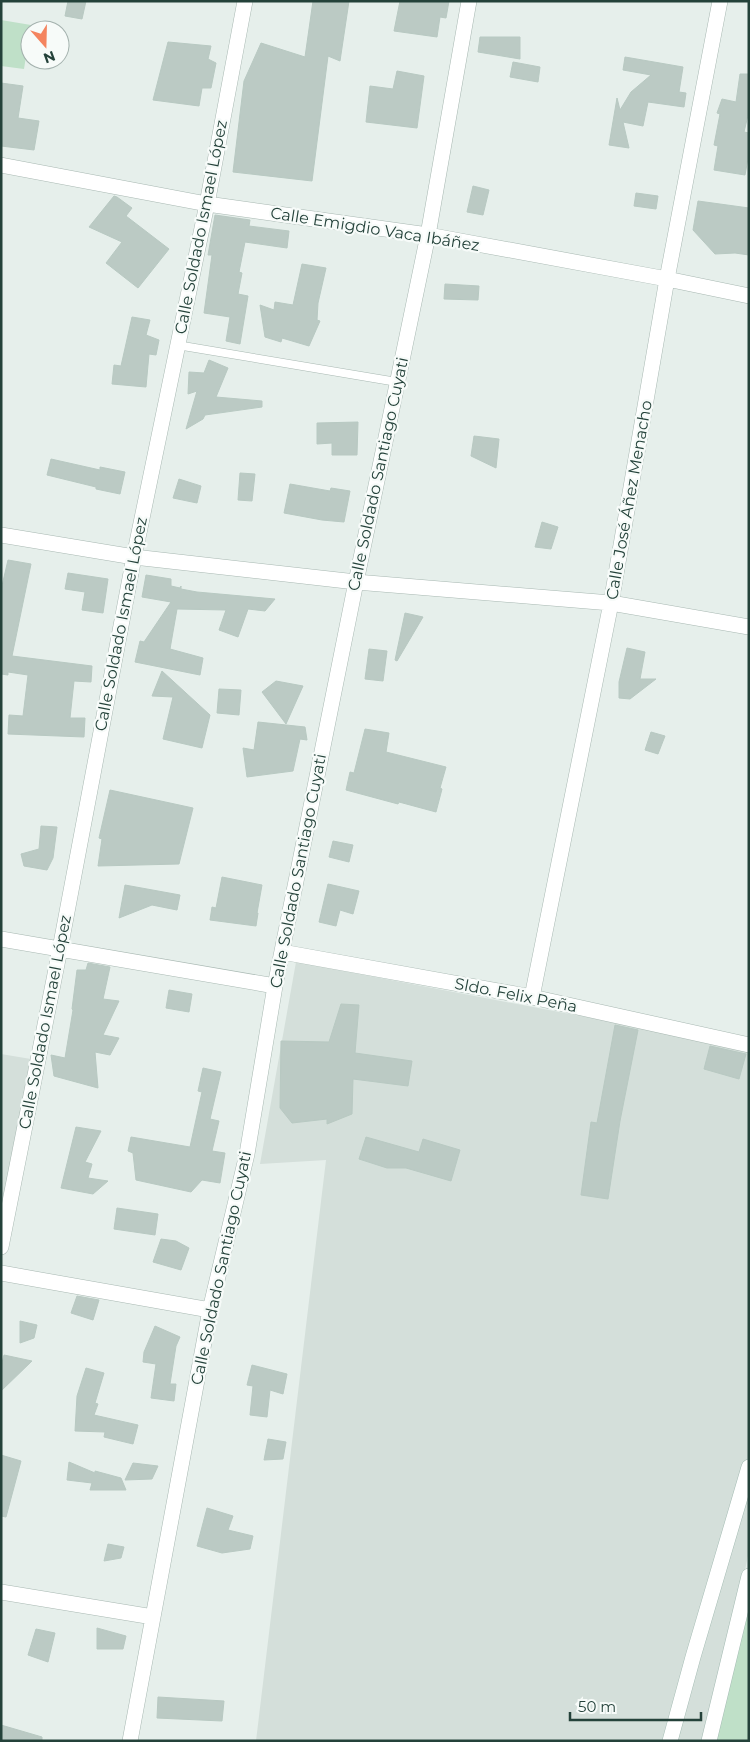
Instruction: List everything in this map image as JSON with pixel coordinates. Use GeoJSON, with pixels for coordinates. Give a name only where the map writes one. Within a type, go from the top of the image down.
{"type":"FeatureCollection","features":[{"type":"Feature","properties":{"kind":"street","name":"Calle Soldado Ismael López"},"geometry":{"type":"LineString","coordinates":[[1,1247],[60,949],[134,557],[207,204],[245,1]]}},
{"type":"Feature","properties":{"kind":"street","name":"Calle Soldado Santiago Cuyati"},"geometry":{"type":"LineString","coordinates":[[130,1741],[210,1310],[247,1154],[275,986],[428,235],[469,1]]}},
{"type":"Feature","properties":{"kind":"street","name":"Calle José Áñez Menacho"},"geometry":{"type":"LineString","coordinates":[[532,997],[611,603],[667,279],[720,1]]}},
{"type":"Feature","properties":{"kind":"street","name":"Calle Emigdio Vaca Ibáñez"},"geometry":{"type":"LineString","coordinates":[[1,165],[207,204],[428,235],[749,296]]}},
{"type":"Feature","properties":{"kind":"street"},"geometry":{"type":"LineString","coordinates":[[1,535],[134,557],[356,582],[611,603],[749,627]]}},
{"type":"Feature","properties":{"kind":"street"},"geometry":{"type":"LineString","coordinates":[[1,939],[275,986]]}},
{"type":"Feature","properties":{"kind":"street","name":"Sldo. Felix Peña"},"geometry":{"type":"LineString","coordinates":[[282,952],[532,997],[749,1045]]}},
{"type":"Feature","properties":{"kind":"street"},"geometry":{"type":"LineString","coordinates":[[1,1273],[210,1310]]}},
{"type":"Feature","properties":{"kind":"street"},"geometry":{"type":"LineString","coordinates":[[670,1741],[749,1467]]}},
{"type":"Feature","properties":{"kind":"street"},"geometry":{"type":"LineString","coordinates":[[709,1741],[749,1576]]}},
{"type":"Feature","properties":{"kind":"street"},"geometry":{"type":"LineString","coordinates":[[1,1592],[153,1617]]}},
{"type":"Feature","properties":{"kind":"lane"},"geometry":{"type":"LineString","coordinates":[[177,345],[398,382]]}},
{"type":"Feature","properties":{"kind":"shaded area"},"geometry":{"type":"Polygon","coordinates":[[[296,962],[749,1048],[749,1551],[709,1741],[256,1741],[326,1160],[260,1164],[296,962]]]}},
{"type":"Feature","properties":{"kind":"shaded area"},"geometry":{"type":"Polygon","coordinates":[[[1,1054],[37,1060],[1,1247],[1,1054]]]}},
{"type":"Feature","properties":{"kind":"green space"},"geometry":{"type":"Polygon","coordinates":[[[1,20],[20,23],[20,68],[1,66],[1,20]]]}},
{"type":"Feature","properties":{"kind":"green space"},"geometry":{"type":"Polygon","coordinates":[[[749,1598],[749,1741],[709,1741],[749,1598]]]}},
{"type":"Feature","properties":{"kind":"building"},"geometry":{"type":"Polygon","coordinates":[[[68,1],[86,1],[82,19],[65,16],[68,1]]]}},
{"type":"Feature","properties":{"kind":"building"},"geometry":{"type":"Polygon","coordinates":[[[313,1],[349,1],[340,61],[328,56],[312,181],[233,172],[244,81],[261,43],[305,57],[313,1]]]}},
{"type":"Feature","properties":{"kind":"building"},"geometry":{"type":"Polygon","coordinates":[[[400,1],[449,1],[446,18],[440,17],[437,37],[394,31],[400,1]]]}},
{"type":"Feature","properties":{"kind":"building"},"geometry":{"type":"Polygon","coordinates":[[[480,37],[520,37],[520,59],[478,52],[480,37]]]}},
{"type":"Feature","properties":{"kind":"building"},"geometry":{"type":"Polygon","coordinates":[[[168,42],[211,46],[208,59],[216,63],[211,88],[202,88],[199,106],[153,100],[168,42]]]}},
{"type":"Feature","properties":{"kind":"building"},"geometry":{"type":"Polygon","coordinates":[[[625,57],[683,67],[679,92],[686,93],[684,107],[648,102],[643,126],[623,122],[629,148],[609,145],[617,98],[620,110],[631,92],[651,75],[623,70],[625,57]]]}},
{"type":"Feature","properties":{"kind":"building"},"geometry":{"type":"Polygon","coordinates":[[[513,62],[540,67],[538,82],[510,77],[513,62]]]}},
{"type":"Feature","properties":{"kind":"building"},"geometry":{"type":"Polygon","coordinates":[[[397,71],[424,76],[417,128],[366,122],[370,86],[393,89],[397,71]]]}},
{"type":"Feature","properties":{"kind":"building"},"geometry":{"type":"Polygon","coordinates":[[[740,74],[749,74],[749,111],[744,132],[749,133],[749,153],[745,175],[714,170],[718,146],[714,145],[720,114],[717,113],[722,99],[736,102],[740,74]]]}},
{"type":"Feature","properties":{"kind":"building"},"geometry":{"type":"Polygon","coordinates":[[[1,83],[23,86],[18,118],[39,121],[34,150],[1,146],[1,83]]]}},
{"type":"Feature","properties":{"kind":"building"},"geometry":{"type":"Polygon","coordinates":[[[473,186],[489,190],[483,215],[467,212],[473,186]]]}},
{"type":"Feature","properties":{"kind":"building"},"geometry":{"type":"Polygon","coordinates":[[[636,193],[658,196],[656,209],[634,206],[636,193]]]}},
{"type":"Feature","properties":{"kind":"building"},"geometry":{"type":"Polygon","coordinates":[[[114,196],[132,208],[126,216],[169,249],[138,288],[106,263],[122,242],[89,227],[114,196]]]}},
{"type":"Feature","properties":{"kind":"building"},"geometry":{"type":"Polygon","coordinates":[[[698,201],[749,208],[749,255],[735,253],[715,254],[693,230],[698,201]]]}},
{"type":"Feature","properties":{"kind":"building"},"geometry":{"type":"Polygon","coordinates":[[[215,215],[250,220],[249,226],[289,231],[287,248],[245,242],[239,272],[242,273],[238,294],[248,296],[240,344],[226,341],[230,317],[204,313],[212,255],[208,255],[215,215]]]}},
{"type":"Feature","properties":{"kind":"building"},"geometry":{"type":"Polygon","coordinates":[[[302,264],[326,268],[318,303],[317,320],[320,321],[309,346],[282,338],[281,342],[265,337],[260,305],[274,310],[275,302],[293,305],[302,264]]]}},
{"type":"Feature","properties":{"kind":"building"},"geometry":{"type":"Polygon","coordinates":[[[445,284],[479,286],[478,300],[444,299],[445,284]]]}},
{"type":"Feature","properties":{"kind":"building"},"geometry":{"type":"Polygon","coordinates":[[[132,317],[150,320],[146,335],[159,340],[156,355],[149,354],[146,387],[112,384],[114,365],[121,366],[132,317]]]}},
{"type":"Feature","properties":{"kind":"building"},"geometry":{"type":"Polygon","coordinates":[[[209,360],[228,368],[216,397],[262,401],[262,407],[205,415],[203,419],[186,429],[197,391],[188,394],[189,372],[204,373],[209,360]]]}},
{"type":"Feature","properties":{"kind":"building"},"geometry":{"type":"Polygon","coordinates":[[[358,422],[357,455],[332,455],[332,443],[317,444],[317,423],[358,422]]]}},
{"type":"Feature","properties":{"kind":"building"},"geometry":{"type":"Polygon","coordinates":[[[474,436],[499,439],[496,468],[471,456],[474,436]]]}},
{"type":"Feature","properties":{"kind":"building"},"geometry":{"type":"Polygon","coordinates":[[[51,459],[100,470],[100,467],[125,472],[120,494],[47,475],[51,459]]]}},
{"type":"Feature","properties":{"kind":"building"},"geometry":{"type":"Polygon","coordinates":[[[240,473],[255,474],[252,501],[238,500],[240,473]]]}},
{"type":"Feature","properties":{"kind":"building"},"geometry":{"type":"Polygon","coordinates":[[[179,479],[201,486],[197,503],[173,498],[179,479]]]}},
{"type":"Feature","properties":{"kind":"building"},"geometry":{"type":"Polygon","coordinates":[[[290,484],[330,491],[331,488],[350,491],[344,522],[284,513],[290,484]]]}},
{"type":"Feature","properties":{"kind":"building"},"geometry":{"type":"Polygon","coordinates":[[[542,522],[558,527],[551,549],[535,547],[542,522]]]}},
{"type":"Feature","properties":{"kind":"building"},"geometry":{"type":"Polygon","coordinates":[[[8,560],[31,564],[12,656],[92,666],[91,682],[74,681],[70,718],[85,718],[84,737],[8,734],[9,715],[23,716],[28,675],[8,672],[8,675],[1,674],[1,590],[8,560]]]}},
{"type":"Feature","properties":{"kind":"building"},"geometry":{"type":"Polygon","coordinates":[[[68,573],[108,579],[103,613],[82,610],[85,592],[65,589],[68,573]]]}},
{"type":"Feature","properties":{"kind":"building"},"geometry":{"type":"Polygon","coordinates":[[[146,575],[171,579],[171,586],[180,588],[181,586],[181,589],[197,592],[275,599],[265,611],[248,609],[238,637],[219,630],[226,610],[177,609],[170,649],[203,658],[200,675],[135,662],[140,641],[144,642],[171,602],[142,597],[146,575]]]}},
{"type":"Feature","properties":{"kind":"building"},"geometry":{"type":"Polygon","coordinates":[[[405,613],[423,617],[397,661],[395,660],[405,613]]]}},
{"type":"Feature","properties":{"kind":"building"},"geometry":{"type":"Polygon","coordinates":[[[627,648],[645,652],[640,679],[656,679],[630,699],[619,698],[619,682],[627,648]]]}},
{"type":"Feature","properties":{"kind":"building"},"geometry":{"type":"Polygon","coordinates":[[[369,649],[387,651],[383,681],[365,679],[369,649]]]}},
{"type":"Feature","properties":{"kind":"building"},"geometry":{"type":"Polygon","coordinates":[[[162,671],[210,715],[202,748],[163,739],[173,697],[152,696],[162,671]]]}},
{"type":"Feature","properties":{"kind":"building"},"geometry":{"type":"Polygon","coordinates":[[[276,681],[303,686],[286,724],[262,692],[276,681]]]}},
{"type":"Feature","properties":{"kind":"building"},"geometry":{"type":"Polygon","coordinates":[[[219,689],[241,690],[239,715],[217,713],[219,689]]]}},
{"type":"Feature","properties":{"kind":"building"},"geometry":{"type":"Polygon","coordinates":[[[258,722],[305,727],[307,740],[300,739],[293,771],[247,777],[243,748],[254,750],[258,722]]]}},
{"type":"Feature","properties":{"kind":"building"},"geometry":{"type":"Polygon","coordinates":[[[365,729],[389,733],[386,752],[446,767],[436,812],[346,790],[350,772],[354,773],[365,729]]]}},
{"type":"Feature","properties":{"kind":"building"},"geometry":{"type":"Polygon","coordinates":[[[651,732],[665,736],[658,754],[645,750],[651,732]]]}},
{"type":"Feature","properties":{"kind":"building"},"geometry":{"type":"Polygon","coordinates":[[[110,790],[193,808],[179,864],[98,866],[102,839],[99,838],[110,790]]]}},
{"type":"Feature","properties":{"kind":"building"},"geometry":{"type":"Polygon","coordinates":[[[41,826],[57,827],[53,858],[47,870],[24,866],[21,854],[39,849],[41,826]]]}},
{"type":"Feature","properties":{"kind":"building"},"geometry":{"type":"Polygon","coordinates":[[[333,841],[353,845],[349,862],[329,857],[333,841]]]}},
{"type":"Feature","properties":{"kind":"building"},"geometry":{"type":"Polygon","coordinates":[[[222,877],[262,885],[256,926],[210,920],[212,907],[216,908],[222,877]]]}},
{"type":"Feature","properties":{"kind":"building"},"geometry":{"type":"Polygon","coordinates":[[[328,884],[359,891],[353,914],[340,910],[336,926],[319,922],[328,884]]]}},
{"type":"Feature","properties":{"kind":"building"},"geometry":{"type":"Polygon","coordinates":[[[125,885],[180,895],[177,910],[152,905],[119,918],[125,885]]]}},
{"type":"Feature","properties":{"kind":"building"},"geometry":{"type":"Polygon","coordinates":[[[88,963],[110,967],[103,999],[119,1001],[103,1035],[119,1038],[110,1055],[95,1052],[98,1088],[54,1076],[51,1055],[65,1058],[77,970],[86,970],[88,963]]]}},
{"type":"Feature","properties":{"kind":"building"},"geometry":{"type":"Polygon","coordinates":[[[169,990],[192,994],[189,1012],[166,1008],[169,990]]]}},
{"type":"Feature","properties":{"kind":"building"},"geometry":{"type":"Polygon","coordinates":[[[341,1004],[359,1005],[355,1053],[412,1061],[408,1086],[353,1079],[352,1114],[327,1124],[327,1119],[292,1123],[280,1108],[281,1041],[329,1042],[341,1004]]]}},
{"type":"Feature","properties":{"kind":"building"},"geometry":{"type":"Polygon","coordinates":[[[615,1025],[638,1030],[620,1121],[608,1199],[581,1195],[591,1122],[597,1123],[615,1025]]]}},
{"type":"Feature","properties":{"kind":"building"},"geometry":{"type":"Polygon","coordinates":[[[710,1046],[746,1054],[739,1079],[704,1069],[710,1046]]]}},
{"type":"Feature","properties":{"kind":"building"},"geometry":{"type":"Polygon","coordinates":[[[203,1068],[221,1072],[210,1119],[219,1121],[212,1151],[225,1153],[220,1183],[202,1180],[191,1192],[136,1180],[133,1153],[128,1151],[131,1137],[190,1147],[202,1092],[198,1091],[203,1068]]]}},
{"type":"Feature","properties":{"kind":"building"},"geometry":{"type":"Polygon","coordinates":[[[76,1127],[101,1131],[85,1162],[92,1164],[88,1178],[108,1181],[93,1194],[61,1188],[76,1127]]]}},
{"type":"Feature","properties":{"kind":"building"},"geometry":{"type":"Polygon","coordinates":[[[366,1137],[419,1152],[423,1139],[460,1150],[451,1181],[406,1168],[387,1168],[359,1159],[366,1137]]]}},
{"type":"Feature","properties":{"kind":"building"},"geometry":{"type":"Polygon","coordinates":[[[117,1208],[158,1214],[155,1235],[114,1229],[117,1208]]]}},
{"type":"Feature","properties":{"kind":"building"},"geometry":{"type":"Polygon","coordinates":[[[161,1239],[176,1241],[189,1248],[181,1270],[153,1262],[161,1239]]]}},
{"type":"Feature","properties":{"kind":"building"},"geometry":{"type":"Polygon","coordinates":[[[77,1296],[99,1300],[93,1320],[71,1313],[77,1296]]]}},
{"type":"Feature","properties":{"kind":"building"},"geometry":{"type":"Polygon","coordinates":[[[20,1321],[37,1325],[34,1338],[20,1343],[20,1321]]]}},
{"type":"Feature","properties":{"kind":"building"},"geometry":{"type":"Polygon","coordinates":[[[155,1326],[180,1337],[176,1346],[170,1384],[176,1384],[174,1401],[151,1398],[156,1364],[143,1362],[144,1352],[155,1326]]]}},
{"type":"Feature","properties":{"kind":"building"},"geometry":{"type":"Polygon","coordinates":[[[4,1355],[32,1361],[1,1391],[1,1367],[4,1355]]]}},
{"type":"Feature","properties":{"kind":"building"},"geometry":{"type":"Polygon","coordinates":[[[252,1365],[287,1374],[283,1394],[270,1390],[267,1417],[250,1415],[253,1386],[247,1385],[252,1365]]]}},
{"type":"Feature","properties":{"kind":"building"},"geometry":{"type":"Polygon","coordinates":[[[86,1368],[104,1373],[95,1403],[98,1404],[94,1415],[138,1425],[133,1444],[104,1437],[105,1432],[75,1431],[77,1396],[86,1368]]]}},
{"type":"Feature","properties":{"kind":"building"},"geometry":{"type":"Polygon","coordinates":[[[268,1439],[286,1442],[283,1459],[264,1460],[268,1439]]]}},
{"type":"Feature","properties":{"kind":"building"},"geometry":{"type":"Polygon","coordinates":[[[1,1455],[21,1461],[6,1517],[1,1516],[1,1455]]]}},
{"type":"Feature","properties":{"kind":"building"},"geometry":{"type":"Polygon","coordinates":[[[69,1462],[95,1473],[95,1471],[121,1478],[126,1490],[90,1490],[92,1483],[67,1480],[69,1462]]]}},
{"type":"Feature","properties":{"kind":"building"},"geometry":{"type":"Polygon","coordinates":[[[133,1463],[158,1466],[152,1479],[125,1480],[133,1463]]]}},
{"type":"Feature","properties":{"kind":"building"},"geometry":{"type":"Polygon","coordinates":[[[207,1508],[233,1516],[228,1530],[253,1536],[250,1549],[222,1553],[197,1546],[207,1508]]]}},
{"type":"Feature","properties":{"kind":"building"},"geometry":{"type":"Polygon","coordinates":[[[108,1544],[124,1547],[121,1558],[104,1561],[108,1544]]]}},
{"type":"Feature","properties":{"kind":"building"},"geometry":{"type":"Polygon","coordinates":[[[97,1628],[126,1636],[123,1649],[97,1649],[97,1628]]]}},
{"type":"Feature","properties":{"kind":"building"},"geometry":{"type":"Polygon","coordinates":[[[36,1629],[55,1633],[48,1662],[28,1655],[36,1629]]]}},
{"type":"Feature","properties":{"kind":"building"},"geometry":{"type":"Polygon","coordinates":[[[158,1697],[224,1701],[222,1721],[157,1718],[158,1697]]]}},
{"type":"Feature","properties":{"kind":"building"},"geometry":{"type":"Polygon","coordinates":[[[1,1725],[42,1737],[42,1741],[1,1741],[1,1725]]]}}]}
